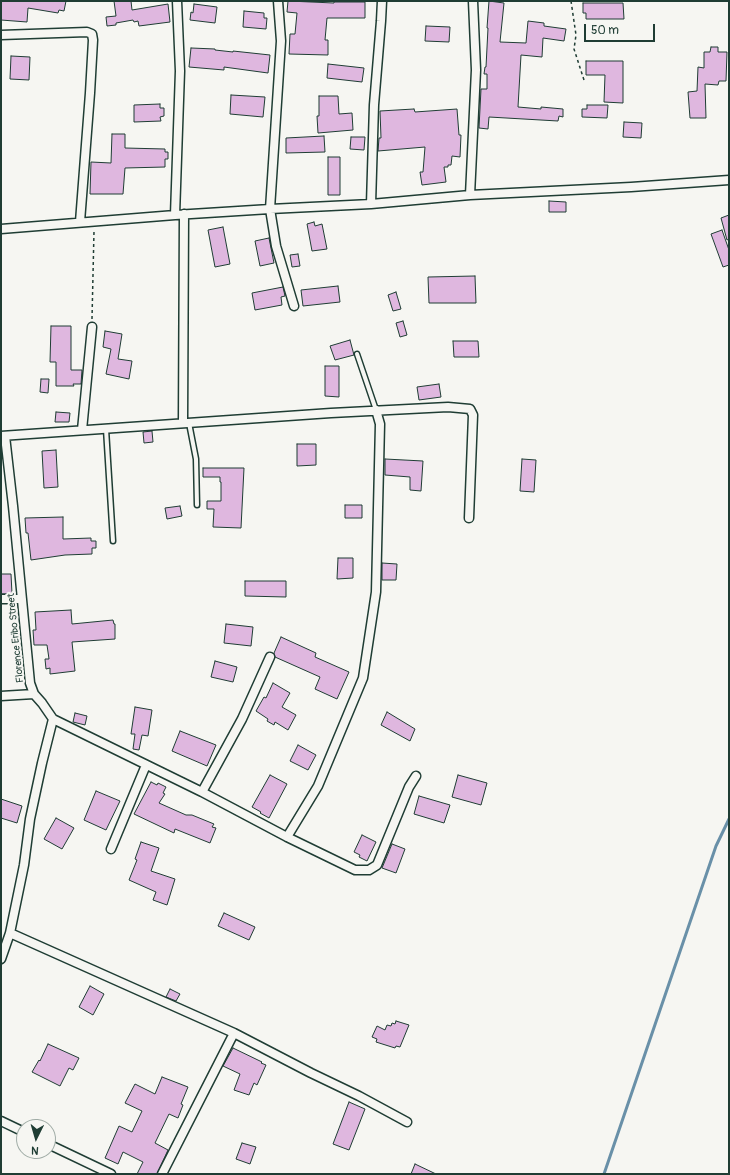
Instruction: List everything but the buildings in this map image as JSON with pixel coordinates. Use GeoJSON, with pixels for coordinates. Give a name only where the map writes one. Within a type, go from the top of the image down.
{"type":"FeatureCollection","features":[{"type":"Feature","properties":{"kind":"street"},"geometry":{"type":"LineString","coordinates":[[177,1],[180,71],[179,214],[186,423]]}},
{"type":"Feature","properties":{"kind":"street"},"geometry":{"type":"LineString","coordinates":[[278,1],[281,41],[270,208],[276,246],[294,306]]}},
{"type":"Feature","properties":{"kind":"street"},"geometry":{"type":"LineString","coordinates":[[371,204],[374,105],[384,1]]}},
{"type":"Feature","properties":{"kind":"street"},"geometry":{"type":"LineString","coordinates":[[470,195],[476,70],[473,1]]}},
{"type":"Feature","properties":{"kind":"street"},"geometry":{"type":"LineString","coordinates":[[1,35],[87,32],[92,34],[93,40],[90,93],[80,222]]}},
{"type":"Feature","properties":{"kind":"street"},"geometry":{"type":"LineString","coordinates":[[1,229],[179,214],[270,208],[371,204],[470,195],[631,187],[729,180]]}},
{"type":"Feature","properties":{"kind":"street"},"geometry":{"type":"LineString","coordinates":[[82,430],[92,327]]}},
{"type":"Feature","properties":{"kind":"street"},"geometry":{"type":"LineString","coordinates":[[3,436],[376,410],[448,407],[470,409],[473,415],[469,518]]}},
{"type":"Feature","properties":{"kind":"street"},"geometry":{"type":"LineString","coordinates":[[287,837],[318,786],[363,678],[376,592],[380,424],[376,410]]}},
{"type":"Feature","properties":{"kind":"street","name":"Florence Eribo Street"},"geometry":{"type":"LineString","coordinates":[[3,436],[30,683],[34,694]]}},
{"type":"Feature","properties":{"kind":"street"},"geometry":{"type":"LineString","coordinates":[[1,599],[22,599]]}},
{"type":"Feature","properties":{"kind":"street"},"geometry":{"type":"LineString","coordinates":[[202,792],[242,719],[270,657]]}},
{"type":"Feature","properties":{"kind":"street"},"geometry":{"type":"LineString","coordinates":[[1,696],[34,694],[53,719],[202,792],[287,837],[356,870],[369,870],[377,865],[409,786],[416,776]]}},
{"type":"Feature","properties":{"kind":"street"},"geometry":{"type":"LineString","coordinates":[[1,959],[10,933],[24,865],[30,819],[53,719]]}},
{"type":"Feature","properties":{"kind":"street"},"geometry":{"type":"LineString","coordinates":[[111,849],[146,765]]}},
{"type":"Feature","properties":{"kind":"street"},"geometry":{"type":"LineString","coordinates":[[10,933],[234,1033],[407,1122]]}},
{"type":"Feature","properties":{"kind":"street"},"geometry":{"type":"LineString","coordinates":[[162,1174],[234,1033]]}},
{"type":"Feature","properties":{"kind":"street"},"geometry":{"type":"LineString","coordinates":[[1,1122],[16,1129]]}},
{"type":"Feature","properties":{"kind":"street"},"geometry":{"type":"LineString","coordinates":[[56,1148],[111,1174]]}},
{"type":"Feature","properties":{"kind":"lane"},"geometry":{"type":"LineString","coordinates":[[357,354],[376,410]]}},
{"type":"Feature","properties":{"kind":"lane"},"geometry":{"type":"LineString","coordinates":[[186,423],[196,459],[197,505]]}},
{"type":"Feature","properties":{"kind":"lane"},"geometry":{"type":"LineString","coordinates":[[106,429],[114,540]]}},
{"type":"Feature","properties":{"kind":"path"},"geometry":{"type":"LineString","coordinates":[[571,1],[576,35],[574,49],[584,80]]}},
{"type":"Feature","properties":{"kind":"path"},"geometry":{"type":"LineString","coordinates":[[92,327],[94,221]]}},
{"type":"Feature","properties":{"kind":"waterway"},"geometry":{"type":"LineString","coordinates":[[604,1174],[716,846],[729,819]]}}]}
